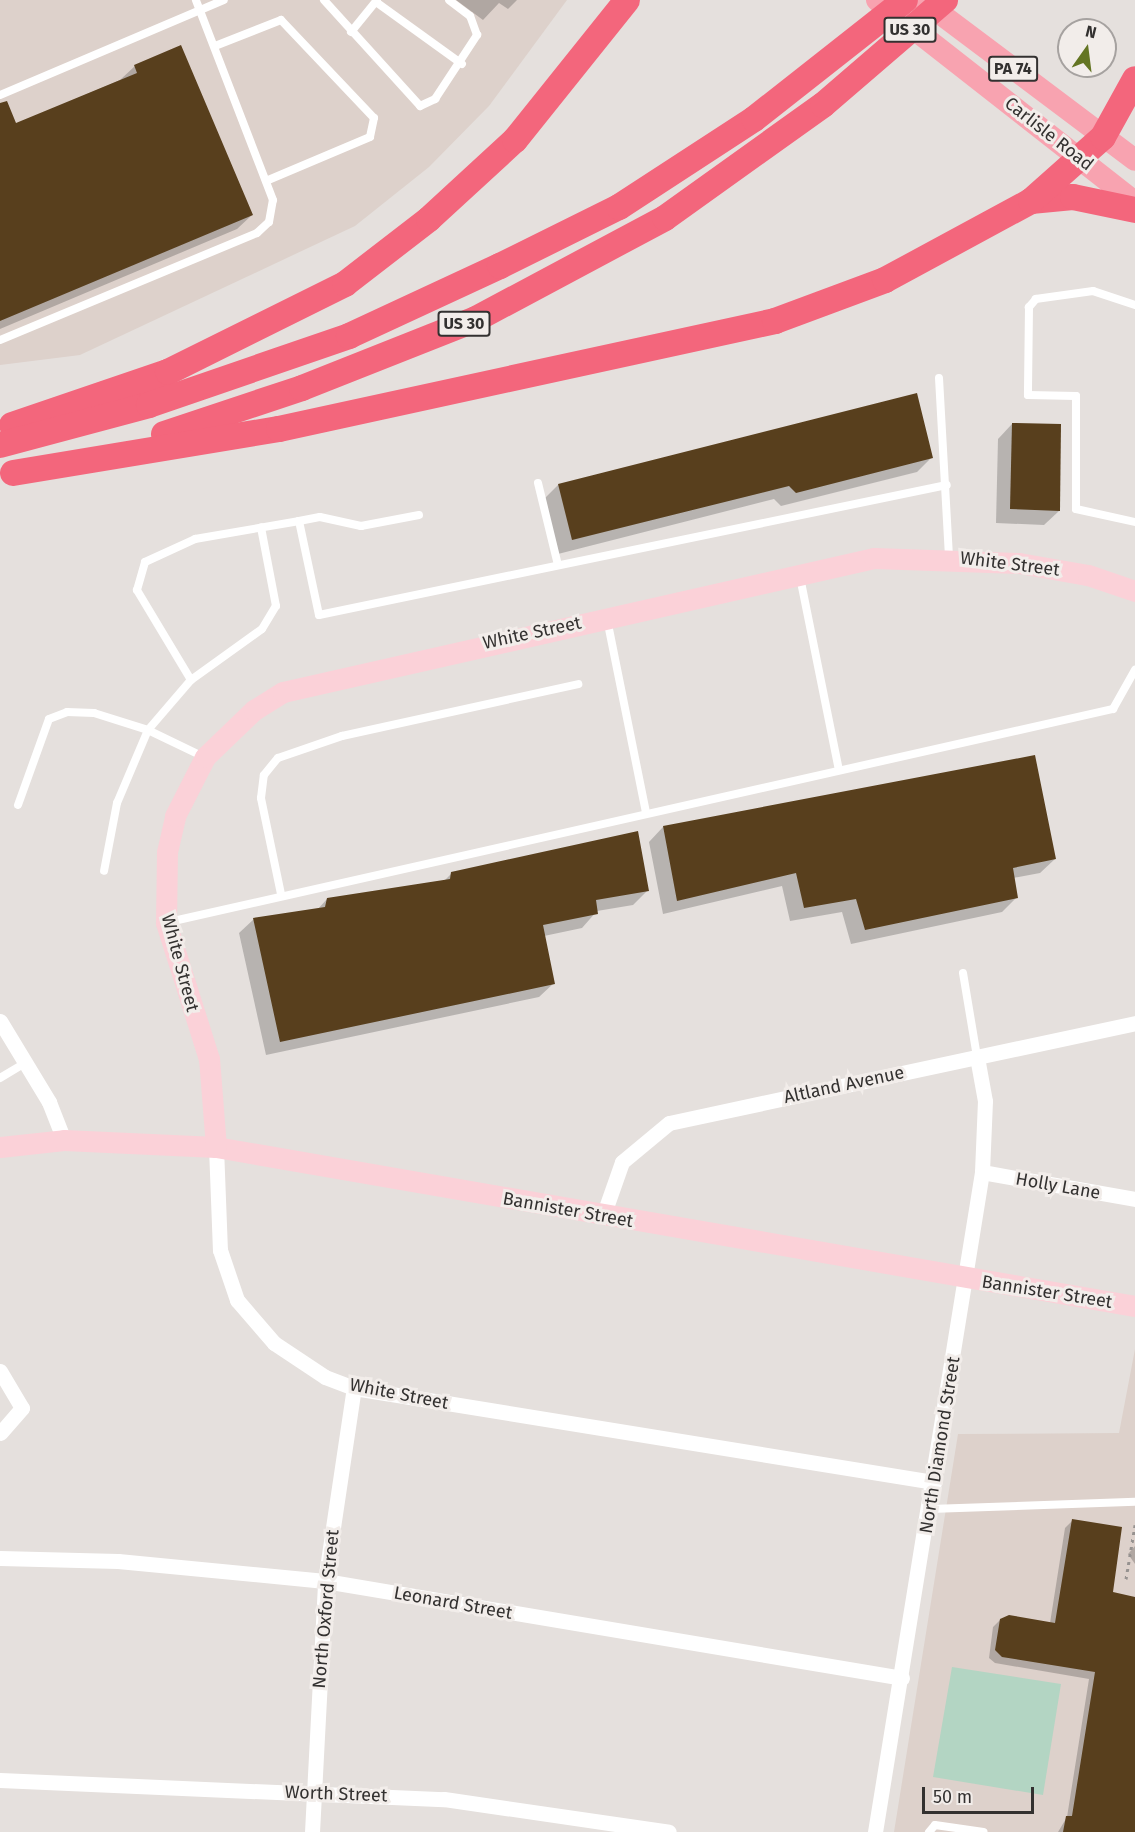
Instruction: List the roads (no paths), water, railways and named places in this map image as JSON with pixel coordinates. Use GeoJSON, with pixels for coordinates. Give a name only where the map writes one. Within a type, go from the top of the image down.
{"type":"FeatureCollection","features":[{"type":"Feature","properties":{"kind":"highway"},"geometry":{"type":"LineString","coordinates":[[0,429],[168,372],[345,284],[429,219],[515,140],[627,0]]}},
{"type":"Feature","properties":{"kind":"highway","name":"US 30"},"geometry":{"type":"LineString","coordinates":[[0,445],[149,405],[349,336],[500,266],[619,207],[754,119],[853,45],[904,0]]}},
{"type":"Feature","properties":{"kind":"highway","name":"US 30"},"geometry":{"type":"LineString","coordinates":[[6,475],[181,430],[476,319],[665,218],[823,105],[945,0]]}},
{"type":"Feature","properties":{"kind":"highway"},"geometry":{"type":"LineString","coordinates":[[6,475],[279,429],[775,321],[885,280],[1031,201],[1103,137],[1135,79]]}},
{"type":"Feature","properties":{"kind":"highway"},"geometry":{"type":"LineString","coordinates":[[1031,201],[1081,198],[1135,210]]}},
{"type":"Feature","properties":{"kind":"main road","name":"Carlisle Road"},"geometry":{"type":"LineString","coordinates":[[876,0],[1135,202]]}},
{"type":"Feature","properties":{"kind":"main road","name":"Carlisle Road"},"geometry":{"type":"LineString","coordinates":[[922,0],[1135,159]]}},
{"type":"Feature","properties":{"kind":"street","name":"White Street"},"geometry":{"type":"LineString","coordinates":[[934,1482],[354,1388],[297,1362],[237,1300],[220,1250],[216,1147],[209,1059],[166,923],[164,884],[175,816],[205,757],[254,710],[310,682],[874,558],[949,557],[1088,575],[1134,586]]}},
{"type":"Feature","properties":{"kind":"street"},"geometry":{"type":"LineString","coordinates":[[0,1021],[25,1063],[64,1140]]}},
{"type":"Feature","properties":{"kind":"street","name":"Altland Avenue"},"geometry":{"type":"LineString","coordinates":[[603,1216],[622,1162],[669,1123],[1135,1023]]}},
{"type":"Feature","properties":{"kind":"street","name":"North Diamond Street"},"geometry":{"type":"LineString","coordinates":[[875,1832],[930,1509],[982,1172],[985,1101],[977,1057]]}},
{"type":"Feature","properties":{"kind":"street","name":"Bannister Street"},"geometry":{"type":"LineString","coordinates":[[0,1147],[64,1140],[216,1147],[966,1279],[1135,1306]]}},
{"type":"Feature","properties":{"kind":"street","name":"Holly Lane"},"geometry":{"type":"LineString","coordinates":[[982,1172],[1135,1199]]}},
{"type":"Feature","properties":{"kind":"street"},"geometry":{"type":"LineString","coordinates":[[0,1371],[22,1408],[0,1433]]}},
{"type":"Feature","properties":{"kind":"street","name":"North Oxford Street"},"geometry":{"type":"LineString","coordinates":[[312,1832],[325,1581],[354,1388]]}},
{"type":"Feature","properties":{"kind":"street","name":"Leonard Street"},"geometry":{"type":"LineString","coordinates":[[0,1558],[118,1561],[325,1581],[902,1678]]}},
{"type":"Feature","properties":{"kind":"street","name":"Worth Street"},"geometry":{"type":"LineString","coordinates":[[0,1780],[444,1799],[669,1832]]}},
{"type":"Feature","properties":{"kind":"lane"},"geometry":{"type":"LineString","coordinates":[[0,340],[257,233],[269,222],[273,200],[196,0]]}},
{"type":"Feature","properties":{"kind":"lane"},"geometry":{"type":"LineString","coordinates":[[0,95],[202,14],[224,0]]}},
{"type":"Feature","properties":{"kind":"lane"},"geometry":{"type":"LineString","coordinates":[[324,0],[420,106],[435,99],[462,64],[477,35],[470,16],[449,0]]}},
{"type":"Feature","properties":{"kind":"lane"},"geometry":{"type":"LineString","coordinates":[[351,32],[376,1],[462,64]]}},
{"type":"Feature","properties":{"kind":"lane"},"geometry":{"type":"LineString","coordinates":[[215,46],[282,21],[375,118],[370,137],[266,181]]}},
{"type":"Feature","properties":{"kind":"lane"},"geometry":{"type":"LineString","coordinates":[[1135,305],[1093,291],[1036,299],[1029,307],[1028,395],[1076,396],[1076,509],[1135,522]]}},
{"type":"Feature","properties":{"kind":"lane"},"geometry":{"type":"LineString","coordinates":[[939,378],[947,485],[949,557]]}},
{"type":"Feature","properties":{"kind":"lane"},"geometry":{"type":"LineString","coordinates":[[538,483],[558,564]]}},
{"type":"Feature","properties":{"kind":"lane"},"geometry":{"type":"LineString","coordinates":[[299,521],[319,615],[947,485]]}},
{"type":"Feature","properties":{"kind":"lane"},"geometry":{"type":"LineString","coordinates":[[191,680],[138,590],[145,562],[195,539],[261,527],[320,517],[361,526],[419,514]]}},
{"type":"Feature","properties":{"kind":"lane"},"geometry":{"type":"LineString","coordinates":[[104,871],[114,812],[148,730],[191,680],[262,629],[276,606],[261,527]]}},
{"type":"Feature","properties":{"kind":"lane"},"geometry":{"type":"LineString","coordinates":[[800,575],[839,770]]}},
{"type":"Feature","properties":{"kind":"lane"},"geometry":{"type":"LineString","coordinates":[[606,617],[646,813]]}},
{"type":"Feature","properties":{"kind":"lane"},"geometry":{"type":"LineString","coordinates":[[166,923],[281,894],[1113,709],[1135,670]]}},
{"type":"Feature","properties":{"kind":"lane"},"geometry":{"type":"LineString","coordinates":[[281,894],[261,798],[264,775],[278,758],[342,736],[578,684]]}},
{"type":"Feature","properties":{"kind":"lane"},"geometry":{"type":"LineString","coordinates":[[18,805],[49,719],[67,712],[94,713],[148,730],[205,757]]}},
{"type":"Feature","properties":{"kind":"lane"},"geometry":{"type":"LineString","coordinates":[[963,973],[977,1057]]}},
{"type":"Feature","properties":{"kind":"lane"},"geometry":{"type":"LineString","coordinates":[[0,1078],[25,1063]]}},
{"type":"Feature","properties":{"kind":"lane"},"geometry":{"type":"LineString","coordinates":[[930,1509],[1135,1502]]}},
{"type":"Feature","properties":{"kind":"lane"},"geometry":{"type":"LineString","coordinates":[[928,1832],[935,1825],[984,1832]]}}]}
